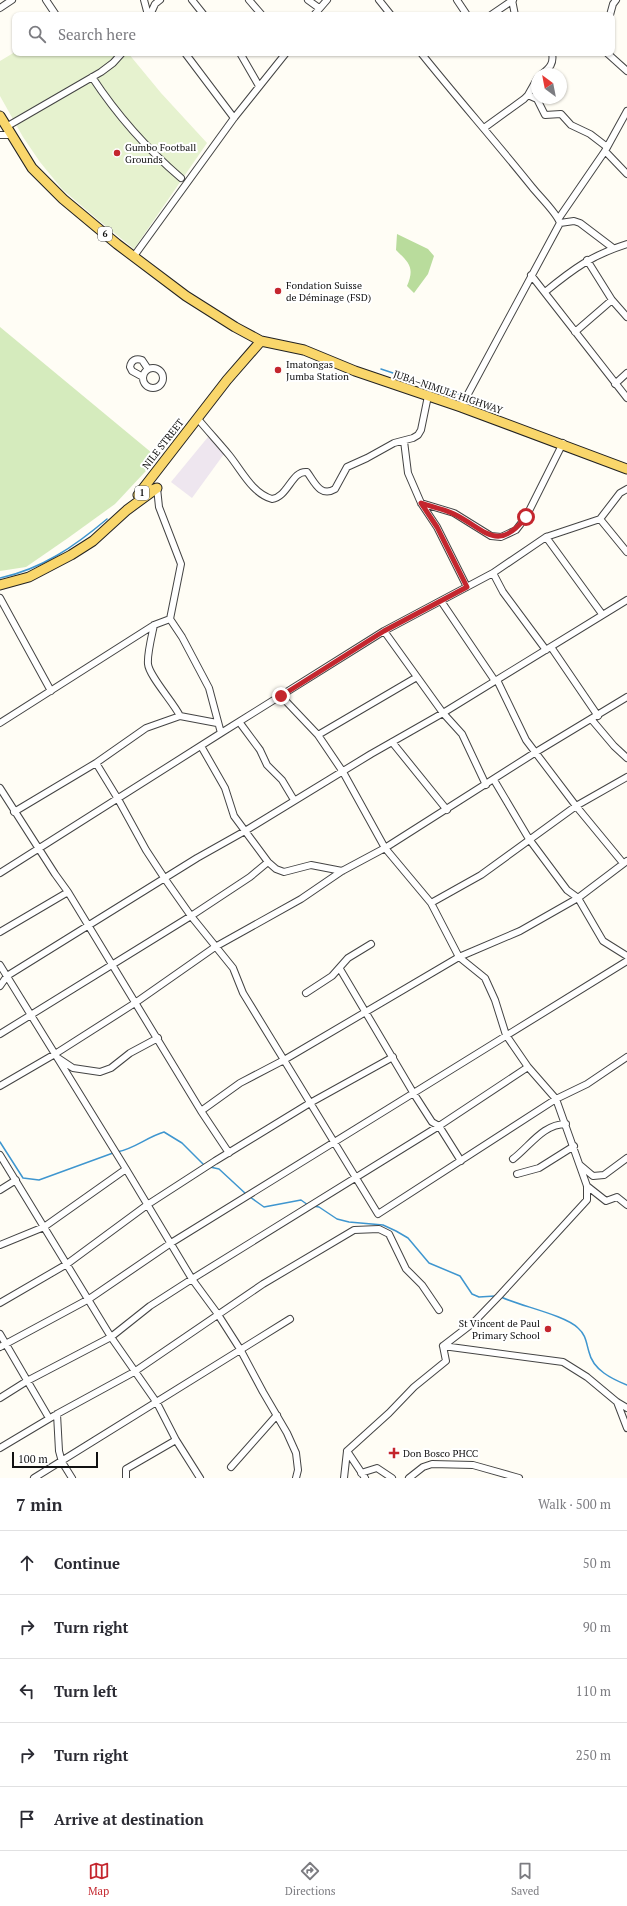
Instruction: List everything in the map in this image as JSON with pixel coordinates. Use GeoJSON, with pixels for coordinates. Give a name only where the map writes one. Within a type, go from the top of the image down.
{"type":"FeatureCollection","features":[{"type":"Feature","properties":{"kind":"main road","name":"6"},"geometry":{"type":"LineString","coordinates":[[0,116],[32,168],[45,183],[86,219],[186,296],[260,340]]}},
{"type":"Feature","properties":{"kind":"main road","name":"JUBA–NIMULE HIGHWAY"},"geometry":{"type":"LineString","coordinates":[[260,340],[304,350],[336,364],[461,407],[627,468]]}},
{"type":"Feature","properties":{"kind":"main road","name":"NILE STREET"},"geometry":{"type":"LineString","coordinates":[[157,488],[138,495],[260,340]]}},
{"type":"Feature","properties":{"kind":"main road","name":"1"},"geometry":{"type":"LineString","coordinates":[[0,585],[29,577],[71,555],[93,541],[127,510],[157,488]]}},
{"type":"Feature","properties":{"kind":"street"},"geometry":{"type":"LineString","coordinates":[[0,8],[12,0]]}},
{"type":"Feature","properties":{"kind":"street"},"geometry":{"type":"LineString","coordinates":[[46,0],[54,12]]}},
{"type":"Feature","properties":{"kind":"street"},"geometry":{"type":"LineString","coordinates":[[144,0],[148,12]]}},
{"type":"Feature","properties":{"kind":"street"},"geometry":{"type":"LineString","coordinates":[[151,12],[155,4],[160,0]]}},
{"type":"Feature","properties":{"kind":"street"},"geometry":{"type":"LineString","coordinates":[[192,0],[202,12]]}},
{"type":"Feature","properties":{"kind":"street"},"geometry":{"type":"LineString","coordinates":[[249,0],[259,12]]}},
{"type":"Feature","properties":{"kind":"street"},"geometry":{"type":"LineString","coordinates":[[308,0],[319,8]]}},
{"type":"Feature","properties":{"kind":"street"},"geometry":{"type":"LineString","coordinates":[[316,12],[327,0]]}},
{"type":"Feature","properties":{"kind":"street"},"geometry":{"type":"LineString","coordinates":[[380,0],[389,12]]}},
{"type":"Feature","properties":{"kind":"street"},"geometry":{"type":"LineString","coordinates":[[457,0],[465,12]]}},
{"type":"Feature","properties":{"kind":"street"},"geometry":{"type":"LineString","coordinates":[[495,12],[513,0],[515,12]]}},
{"type":"Feature","properties":{"kind":"street"},"geometry":{"type":"LineString","coordinates":[[611,12],[612,4],[616,0]]}},
{"type":"Feature","properties":{"kind":"street"},"geometry":{"type":"LineString","coordinates":[[0,135],[92,77],[113,63],[119,56]]}},
{"type":"Feature","properties":{"kind":"street"},"geometry":{"type":"LineString","coordinates":[[187,56],[234,118]]}},
{"type":"Feature","properties":{"kind":"street"},"geometry":{"type":"LineString","coordinates":[[242,56],[259,86]]}},
{"type":"Feature","properties":{"kind":"street"},"geometry":{"type":"LineString","coordinates":[[134,256],[234,118],[284,56]]}},
{"type":"Feature","properties":{"kind":"street"},"geometry":{"type":"LineString","coordinates":[[424,56],[560,220],[580,223],[613,248]]}},
{"type":"Feature","properties":{"kind":"street"},"geometry":{"type":"LineString","coordinates":[[549,68],[552,56]]}},
{"type":"Feature","properties":{"kind":"street"},"geometry":{"type":"LineString","coordinates":[[610,56],[627,71]]}},
{"type":"Feature","properties":{"kind":"street"},"geometry":{"type":"LineString","coordinates":[[92,77],[127,125],[166,165],[181,178]]}},
{"type":"Feature","properties":{"kind":"street"},"geometry":{"type":"LineString","coordinates":[[484,128],[528,95],[531,90]]}},
{"type":"Feature","properties":{"kind":"street"},"geometry":{"type":"LineString","coordinates":[[528,95],[537,99],[545,115],[561,114],[571,125],[590,134],[606,149],[626,176]]}},
{"type":"Feature","properties":{"kind":"street"},"geometry":{"type":"LineString","coordinates":[[461,407],[514,310],[531,274],[560,220],[606,149],[627,111]]}},
{"type":"Feature","properties":{"kind":"street"},"geometry":{"type":"LineString","coordinates":[[545,292],[587,260],[613,248],[627,244]]}},
{"type":"Feature","properties":{"kind":"street"},"geometry":{"type":"LineString","coordinates":[[587,260],[612,300],[627,318]]}},
{"type":"Feature","properties":{"kind":"street"},"geometry":{"type":"LineString","coordinates":[[531,274],[627,398]]}},
{"type":"Feature","properties":{"kind":"street"},"geometry":{"type":"LineString","coordinates":[[575,332],[612,300]]}},
{"type":"Feature","properties":{"kind":"street"},"geometry":{"type":"LineString","coordinates":[[142,377],[144,372],[148,369],[156,368],[161,372],[163,378],[161,384],[156,388],[149,388],[144,383],[142,377],[132,371],[130,367],[132,361],[135,359],[142,360],[148,369]]}},
{"type":"Feature","properties":{"kind":"street"},"geometry":{"type":"LineString","coordinates":[[615,384],[627,373]]}},
{"type":"Feature","properties":{"kind":"street"},"geometry":{"type":"LineString","coordinates":[[198,420],[228,454],[254,489],[262,496],[272,499],[282,495],[297,475],[304,472],[307,472],[314,486],[327,492],[331,491],[335,489],[347,467],[388,446],[418,435],[421,430],[428,396]]}},
{"type":"Feature","properties":{"kind":"street"},"geometry":{"type":"LineString","coordinates":[[404,441],[408,472],[421,503],[437,527],[467,587]]}},
{"type":"Feature","properties":{"kind":"street"},"geometry":{"type":"LineString","coordinates":[[421,503],[454,514],[491,536],[500,537],[516,530],[526,517],[563,444]]}},
{"type":"Feature","properties":{"kind":"street"},"geometry":{"type":"LineString","coordinates":[[157,488],[159,506],[181,564],[170,619],[182,637],[209,688],[217,723],[221,733]]}},
{"type":"Feature","properties":{"kind":"street"},"geometry":{"type":"LineString","coordinates":[[0,872],[384,631],[493,573],[546,537],[600,519],[620,493],[627,489]]}},
{"type":"Feature","properties":{"kind":"street"},"geometry":{"type":"LineString","coordinates":[[600,519],[627,552]]}},
{"type":"Feature","properties":{"kind":"street"},"geometry":{"type":"LineString","coordinates":[[546,537],[602,614]]}},
{"type":"Feature","properties":{"kind":"street"},"geometry":{"type":"LineString","coordinates":[[493,573],[503,592],[598,716]]}},
{"type":"Feature","properties":{"kind":"street"},"geometry":{"type":"LineString","coordinates":[[0,598],[51,691]]}},
{"type":"Feature","properties":{"kind":"street"},"geometry":{"type":"LineString","coordinates":[[0,986],[7,976],[197,858],[245,832],[294,800],[443,713],[627,600]]}},
{"type":"Feature","properties":{"kind":"street"},"geometry":{"type":"LineString","coordinates":[[201,1111],[240,1083],[284,1060],[366,1013],[459,957],[520,931],[578,898],[625,862],[576,806],[526,740],[496,680],[441,601]]}},
{"type":"Feature","properties":{"kind":"street"},"geometry":{"type":"LineString","coordinates":[[0,723],[154,625],[170,619]]}},
{"type":"Feature","properties":{"kind":"street"},"geometry":{"type":"LineString","coordinates":[[154,625],[148,665],[161,688],[176,707],[180,716]]}},
{"type":"Feature","properties":{"kind":"street"},"geometry":{"type":"LineString","coordinates":[[384,631],[443,713],[462,734],[486,785]]}},
{"type":"Feature","properties":{"kind":"street"},"geometry":{"type":"LineString","coordinates":[[318,736],[417,677]]}},
{"type":"Feature","properties":{"kind":"street"},"geometry":{"type":"LineString","coordinates":[[281,696],[318,736],[343,772],[386,848],[430,903],[459,957],[484,978],[495,1000],[506,1035],[528,1067],[556,1099],[587,1186],[588,1196],[584,1204],[473,1323],[443,1346]]}},
{"type":"Feature","properties":{"kind":"street"},"geometry":{"type":"LineString","coordinates":[[0,1086],[56,1056],[215,947],[301,899],[342,871],[386,848],[536,752],[592,720],[627,697]]}},
{"type":"Feature","properties":{"kind":"street"},"geometry":{"type":"LineString","coordinates":[[14,812],[96,763],[146,728],[180,716],[217,723]]}},
{"type":"Feature","properties":{"kind":"street"},"geometry":{"type":"LineString","coordinates":[[592,720],[614,746],[627,758]]}},
{"type":"Feature","properties":{"kind":"street"},"geometry":{"type":"LineString","coordinates":[[240,723],[260,750],[267,765],[282,780],[294,800]]}},
{"type":"Feature","properties":{"kind":"street"},"geometry":{"type":"LineString","coordinates":[[392,742],[447,810]]}},
{"type":"Feature","properties":{"kind":"street"},"geometry":{"type":"LineString","coordinates":[[201,746],[225,788],[234,816],[268,862],[276,869],[284,872],[297,867],[311,865],[342,871]]}},
{"type":"Feature","properties":{"kind":"street"},"geometry":{"type":"LineString","coordinates":[[96,763],[146,850],[165,879],[191,916],[215,947],[226,957],[233,968],[243,993],[378,1214],[556,1099],[587,1084],[627,1057]]}},
{"type":"Feature","properties":{"kind":"street"},"geometry":{"type":"LineString","coordinates":[[430,903],[481,875],[576,806],[627,777]]}},
{"type":"Feature","properties":{"kind":"street"},"geometry":{"type":"LineString","coordinates":[[494,780],[529,839],[567,890],[578,898],[603,941],[627,956]]}},
{"type":"Feature","properties":{"kind":"street"},"geometry":{"type":"LineString","coordinates":[[0,788],[14,812],[68,892],[201,1111],[229,1153]]}},
{"type":"Feature","properties":{"kind":"street"},"geometry":{"type":"LineString","coordinates":[[0,1034],[30,1014],[191,916],[268,862]]}},
{"type":"Feature","properties":{"kind":"street"},"geometry":{"type":"LineString","coordinates":[[0,932],[68,892]]}},
{"type":"Feature","properties":{"kind":"street"},"geometry":{"type":"LineString","coordinates":[[306,993],[332,976],[340,969],[348,958],[371,944]]}},
{"type":"Feature","properties":{"kind":"street"},"geometry":{"type":"LineString","coordinates":[[3,1345],[89,1300],[171,1243],[627,961]]}},
{"type":"Feature","properties":{"kind":"street"},"geometry":{"type":"LineString","coordinates":[[0,964],[192,1279],[217,1313],[240,1349],[287,1433],[296,1453],[298,1470],[296,1478]]}},
{"type":"Feature","properties":{"kind":"street"},"geometry":{"type":"LineString","coordinates":[[340,969],[414,1094],[432,1122],[439,1126],[461,1161]]}},
{"type":"Feature","properties":{"kind":"street"},"geometry":{"type":"LineString","coordinates":[[56,1056],[73,1068],[100,1072],[111,1068],[130,1053],[158,1038]]}},
{"type":"Feature","properties":{"kind":"street"},"geometry":{"type":"LineString","coordinates":[[0,1303],[67,1264],[148,1205],[229,1153],[310,1103],[393,1057]]}},
{"type":"Feature","properties":{"kind":"street"},"geometry":{"type":"LineString","coordinates":[[0,1398],[27,1381],[111,1337],[150,1306],[439,1126],[528,1067]]}},
{"type":"Feature","properties":{"kind":"street"},"geometry":{"type":"LineString","coordinates":[[513,1159],[547,1129],[554,1125],[566,1124]]}},
{"type":"Feature","properties":{"kind":"street"},"geometry":{"type":"LineString","coordinates":[[516,1174],[539,1168],[574,1146]]}},
{"type":"Feature","properties":{"kind":"street"},"geometry":{"type":"LineString","coordinates":[[0,1154],[111,1337],[157,1403],[176,1440],[200,1478]]}},
{"type":"Feature","properties":{"kind":"street"},"geometry":{"type":"LineString","coordinates":[[579,1164],[593,1176],[604,1176],[615,1169],[627,1158]]}},
{"type":"Feature","properties":{"kind":"street"},"geometry":{"type":"LineString","coordinates":[[0,1245],[44,1227],[126,1169]]}},
{"type":"Feature","properties":{"kind":"street"},"geometry":{"type":"LineString","coordinates":[[0,1190],[16,1180]]}},
{"type":"Feature","properties":{"kind":"street"},"geometry":{"type":"LineString","coordinates":[[587,1186],[606,1201],[617,1197],[627,1205]]}},
{"type":"Feature","properties":{"kind":"street"},"geometry":{"type":"LineString","coordinates":[[0,1448],[57,1414],[134,1372],[217,1313],[301,1260],[354,1230],[372,1229],[385,1231],[389,1234],[406,1269],[424,1288],[439,1310]]}},
{"type":"Feature","properties":{"kind":"street"},"geometry":{"type":"LineString","coordinates":[[34,1478],[290,1319]]}},
{"type":"Feature","properties":{"kind":"street"},"geometry":{"type":"LineString","coordinates":[[0,1334],[3,1345],[50,1418]]}},
{"type":"Feature","properties":{"kind":"street"},"geometry":{"type":"LineString","coordinates":[[443,1346],[564,1362],[587,1377],[616,1402],[627,1408]]}},
{"type":"Feature","properties":{"kind":"street"},"geometry":{"type":"LineString","coordinates":[[344,1478],[347,1451],[389,1413],[414,1387],[446,1362],[443,1346]]}},
{"type":"Feature","properties":{"kind":"street"},"geometry":{"type":"LineString","coordinates":[[616,1402],[627,1428]]}},
{"type":"Feature","properties":{"kind":"street"},"geometry":{"type":"LineString","coordinates":[[57,1414],[59,1451],[62,1462],[72,1478]]}},
{"type":"Feature","properties":{"kind":"street"},"geometry":{"type":"LineString","coordinates":[[231,1468],[277,1416]]}},
{"type":"Feature","properties":{"kind":"street"},"geometry":{"type":"LineString","coordinates":[[126,1478],[126,1469],[176,1440]]}},
{"type":"Feature","properties":{"kind":"street"},"geometry":{"type":"LineString","coordinates":[[347,1451],[363,1475],[377,1468],[392,1478]]}},
{"type":"Feature","properties":{"kind":"street"},"geometry":{"type":"LineString","coordinates":[[409,1478],[418,1469],[427,1465],[444,1464],[473,1465],[519,1478]]}},
{"type":"Feature","properties":{"kind":"shaded area"},"geometry":{"type":"Polygon","coordinates":[[[208,437],[224,454],[192,498],[171,482],[208,437]]]}},
{"type":"Feature","properties":{"kind":"green space","name":"Gumbo Football Grounds"},"geometry":{"type":"Polygon","coordinates":[[[12,54],[12,56],[130,56],[161,93],[207,143],[134,249],[62,189],[40,162],[23,137],[0,96],[0,61],[12,54]]]}},
{"type":"Feature","properties":{"kind":"green space"},"geometry":{"type":"Polygon","coordinates":[[[397,234],[428,249],[434,256],[428,274],[414,293],[407,286],[410,274],[409,266],[396,250],[397,234]]]}},
{"type":"Feature","properties":{"kind":"green space"},"geometry":{"type":"Polygon","coordinates":[[[0,327],[158,458],[115,504],[68,538],[26,567],[0,571],[0,327]]]}},
{"type":"Feature","properties":{"kind":"waterway"},"geometry":{"type":"LineString","coordinates":[[381,369],[420,382]]}},
{"type":"Feature","properties":{"kind":"waterway"},"geometry":{"type":"LineString","coordinates":[[425,383],[461,395]]}},
{"type":"Feature","properties":{"kind":"waterway"},"geometry":{"type":"LineString","coordinates":[[0,578],[30,569],[57,555],[83,538],[107,519]]}},
{"type":"Feature","properties":{"kind":"waterway"},"geometry":{"type":"LineString","coordinates":[[117,1152],[164,1132],[182,1143],[204,1165]]}},
{"type":"Feature","properties":{"kind":"waterway"},"geometry":{"type":"LineString","coordinates":[[0,1142],[23,1178],[39,1180],[113,1153]]}},
{"type":"Feature","properties":{"kind":"waterway"},"geometry":{"type":"LineString","coordinates":[[210,1167],[219,1169],[246,1194]]}},
{"type":"Feature","properties":{"kind":"waterway"},"geometry":{"type":"LineString","coordinates":[[250,1197],[264,1207],[301,1200],[308,1205]]}},
{"type":"Feature","properties":{"kind":"waterway"},"geometry":{"type":"LineString","coordinates":[[313,1206],[319,1207],[337,1219],[349,1222],[383,1225],[396,1231],[408,1238],[429,1263],[460,1276],[472,1294],[479,1297],[495,1296]]}},
{"type":"Feature","properties":{"kind":"waterway"},"geometry":{"type":"LineString","coordinates":[[501,1297],[572,1323],[583,1333],[591,1358],[599,1369],[609,1377],[627,1385]]}},
{"type":"Feature","properties":{"kind":"place","name":"Gumbo Football Grounds"},"geometry":{"type":"Point","coordinates":[117,153]}},
{"type":"Feature","properties":{"kind":"place","name":"Fondation Suisse de Déminage (FSD)"},"geometry":{"type":"Point","coordinates":[278,291]}},
{"type":"Feature","properties":{"kind":"place","name":"Imatongas Jumba Station"},"geometry":{"type":"Point","coordinates":[278,370]}},
{"type":"Feature","properties":{"kind":"place","name":"St Vincent de Paul Primary School"},"geometry":{"type":"Point","coordinates":[548,1329]}},
{"type":"Feature","properties":{"kind":"place","name":"Don Bosco PHCC"},"geometry":{"type":"Point","coordinates":[394,1453]}},
{"type":"Feature","properties":{"kind":"route"},"geometry":{"type":"LineString","coordinates":[[281,696],[384,631],[467,587],[437,527],[421,503],[454,514],[491,536],[500,537],[516,530],[526,517]]}}]}
